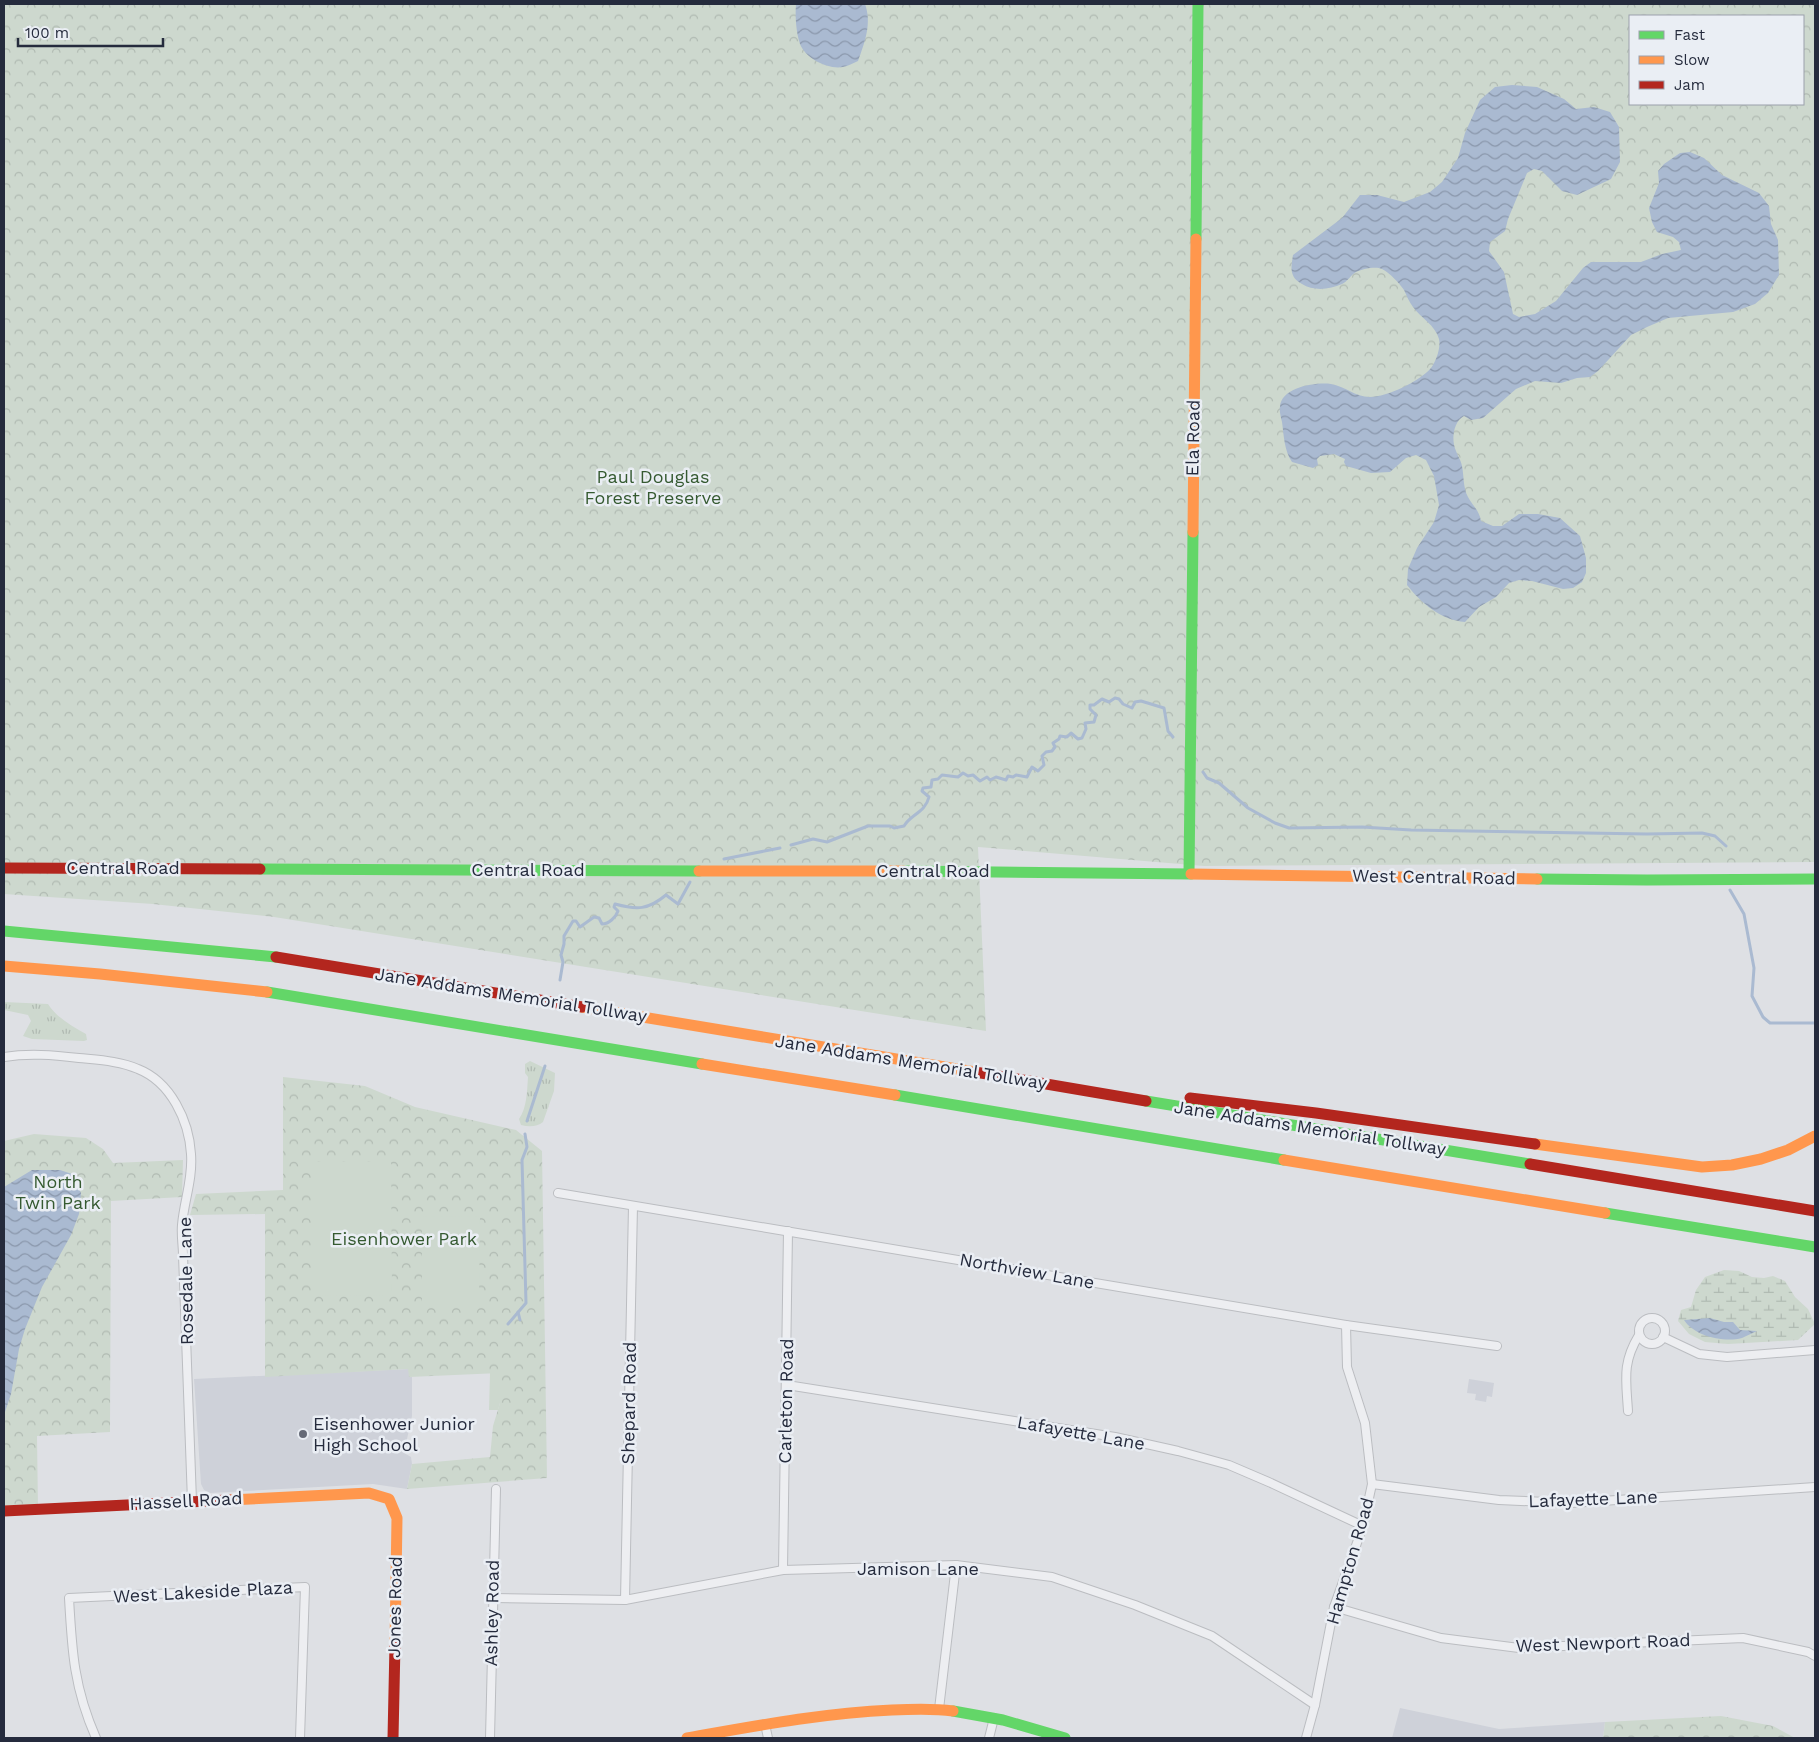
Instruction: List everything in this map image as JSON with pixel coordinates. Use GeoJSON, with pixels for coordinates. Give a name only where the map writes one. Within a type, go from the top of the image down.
{"type":"FeatureCollection","features":[{"type":"Feature","properties":{"kind":"main road","name":"Ela Road"},"geometry":{"type":"LineString","coordinates":[[1189,873],[1198,4]]}},
{"type":"Feature","properties":{"kind":"main road","name":"Central Road"},"geometry":{"type":"LineString","coordinates":[[4,868],[1052,872]]}},
{"type":"Feature","properties":{"kind":"main road","name":"West Central Road"},"geometry":{"type":"LineString","coordinates":[[1052,872],[1647,880],[1815,879]]}},
{"type":"Feature","properties":{"kind":"main road","name":"Jane Addams Memorial Tollway"},"geometry":{"type":"LineString","coordinates":[[4,931],[270,956],[1815,1211]]}},
{"type":"Feature","properties":{"kind":"main road","name":"Jane Addams Memorial Tollway"},"geometry":{"type":"LineString","coordinates":[[4,966],[100,974],[264,992],[1815,1247]]}},
{"type":"Feature","properties":{"kind":"main road"},"geometry":{"type":"LineString","coordinates":[[1040,1083],[1316,1114],[1702,1167],[1752,1162],[1785,1152],[1815,1136]]}},
{"type":"Feature","properties":{"kind":"main road","name":"Hassell Road"},"geometry":{"type":"LineString","coordinates":[[4,1511],[369,1493]]}},
{"type":"Feature","properties":{"kind":"main road","name":"Jones Road"},"geometry":{"type":"LineString","coordinates":[[369,1493],[389,1499],[397,1518],[393,1738]]}},
{"type":"Feature","properties":{"kind":"main road"},"geometry":{"type":"LineString","coordinates":[[687,1738],[810,1716],[859,1710],[938,1709],[994,1718],[1040,1729],[1065,1738]]}},
{"type":"Feature","properties":{"kind":"street","name":"Rosedale Lane"},"geometry":{"type":"LineString","coordinates":[[4,1057],[21,1054],[45,1054],[105,1061],[138,1069],[155,1079],[166,1089],[187,1126],[192,1172],[182,1225],[192,1501]]}},
{"type":"Feature","properties":{"kind":"street","name":"Northview Lane"},"geometry":{"type":"LineString","coordinates":[[558,1194],[1346,1325],[1497,1346]]}},
{"type":"Feature","properties":{"kind":"street","name":"Shepard Road"},"geometry":{"type":"LineString","coordinates":[[625,1600],[633,1206]]}},
{"type":"Feature","properties":{"kind":"street","name":"Carleton Road"},"geometry":{"type":"LineString","coordinates":[[783,1570],[788,1231]]}},
{"type":"Feature","properties":{"kind":"street"},"geometry":{"type":"LineString","coordinates":[[1650,1317],[1661,1321],[1665,1329],[1664,1337],[1652,1344],[1643,1340],[1638,1330],[1641,1322],[1650,1317]]}},
{"type":"Feature","properties":{"kind":"street","name":"Hampton Road"},"geometry":{"type":"LineString","coordinates":[[1306,1738],[1315,1705],[1334,1607],[1363,1526],[1372,1484],[1365,1423],[1347,1367],[1346,1325]]}},
{"type":"Feature","properties":{"kind":"street"},"geometry":{"type":"LineString","coordinates":[[1628,1411],[1626,1364],[1639,1335]]}},
{"type":"Feature","properties":{"kind":"street"},"geometry":{"type":"LineString","coordinates":[[1664,1337],[1699,1354],[1727,1357],[1815,1350]]}},
{"type":"Feature","properties":{"kind":"street","name":"Lafayette Lane"},"geometry":{"type":"LineString","coordinates":[[786,1385],[1115,1437],[1178,1451],[1229,1465],[1271,1482],[1363,1526]]}},
{"type":"Feature","properties":{"kind":"street","name":"Lafayette Lane"},"geometry":{"type":"LineString","coordinates":[[1372,1484],[1498,1500],[1571,1503],[1815,1486]]}},
{"type":"Feature","properties":{"kind":"street","name":"Ashley Road"},"geometry":{"type":"LineString","coordinates":[[490,1738],[496,1489]]}},
{"type":"Feature","properties":{"kind":"street","name":"Jamison Lane"},"geometry":{"type":"LineString","coordinates":[[492,1598],[625,1600],[783,1570],[956,1565],[1052,1577],[1135,1605],[1212,1636],[1315,1705]]}},
{"type":"Feature","properties":{"kind":"street"},"geometry":{"type":"LineString","coordinates":[[938,1709],[956,1565]]}},
{"type":"Feature","properties":{"kind":"street","name":"West Lakeside Plaza"},"geometry":{"type":"LineString","coordinates":[[96,1738],[86,1716],[75,1675],[69,1598],[304,1587],[300,1738]]}},
{"type":"Feature","properties":{"kind":"street","name":"West Newport Road"},"geometry":{"type":"LineString","coordinates":[[1334,1607],[1440,1638],[1519,1648],[1743,1638],[1808,1652],[1815,1656]]}},
{"type":"Feature","properties":{"kind":"street"},"geometry":{"type":"LineString","coordinates":[[989,1738],[994,1718]]}},
{"type":"Feature","properties":{"kind":"street"},"geometry":{"type":"LineString","coordinates":[[765,1724],[768,1738]]}},
{"type":"Feature","properties":{"kind":"shaded area","name":"Eisenhower Junior High School"},"geometry":{"type":"Polygon","coordinates":[[[409,1369],[409,1377],[412,1377],[412,1416],[404,1453],[411,1457],[412,1464],[407,1489],[373,1484],[210,1493],[204,1490],[201,1484],[194,1379],[409,1369]]]}},
{"type":"Feature","properties":{"kind":"shaded area"},"geometry":{"type":"Polygon","coordinates":[[[1469,1379],[1494,1383],[1492,1397],[1487,1396],[1486,1402],[1475,1400],[1476,1394],[1467,1393],[1469,1379]]]}},
{"type":"Feature","properties":{"kind":"shaded area"},"geometry":{"type":"Polygon","coordinates":[[[1400,1708],[1499,1729],[1605,1722],[1603,1738],[1392,1738],[1400,1708]]]}},
{"type":"Feature","properties":{"kind":"green space","name":"Paul Douglas Forest Preserve"},"geometry":{"type":"Polygon","coordinates":[[[4,4],[1815,4],[1815,862],[1204,866],[978,847],[986,1031],[274,917],[153,904],[4,894],[4,4]]]}},
{"type":"Feature","properties":{"kind":"green space"},"geometry":{"type":"Polygon","coordinates":[[[4,1002],[48,1004],[60,1018],[86,1034],[87,1040],[32,1039],[23,1036],[31,1021],[28,1015],[4,1010],[4,1002]]]}},
{"type":"Feature","properties":{"kind":"green space"},"geometry":{"type":"Polygon","coordinates":[[[530,1061],[555,1073],[554,1091],[543,1122],[530,1126],[521,1125],[519,1119],[524,1110],[527,1094],[528,1077],[525,1073],[525,1064],[530,1061]]]}},
{"type":"Feature","properties":{"kind":"green space","name":"Eisenhower Park"},"geometry":{"type":"Polygon","coordinates":[[[283,1077],[365,1086],[415,1107],[516,1130],[542,1151],[547,1478],[407,1489],[412,1464],[490,1457],[493,1426],[500,1403],[500,1373],[409,1377],[408,1369],[265,1377],[265,1214],[190,1215],[196,1194],[283,1190],[283,1077]]]}},
{"type":"Feature","properties":{"kind":"green space","name":"North Twin Park"},"geometry":{"type":"Polygon","coordinates":[[[34,1134],[86,1138],[103,1149],[113,1163],[183,1160],[182,1197],[111,1201],[110,1432],[37,1436],[38,1509],[4,1511],[4,1141],[34,1134]]]}},
{"type":"Feature","properties":{"kind":"green space"},"geometry":{"type":"Polygon","coordinates":[[[313,1162],[391,1162],[392,1295],[313,1296],[313,1162]]]}},
{"type":"Feature","properties":{"kind":"green space"},"geometry":{"type":"Polygon","coordinates":[[[422,1216],[480,1217],[479,1302],[422,1302],[422,1216]]]}},
{"type":"Feature","properties":{"kind":"green space"},"geometry":{"type":"Polygon","coordinates":[[[1724,1270],[1739,1271],[1752,1277],[1764,1278],[1773,1276],[1785,1281],[1795,1297],[1808,1309],[1815,1324],[1798,1340],[1728,1344],[1705,1342],[1689,1334],[1678,1321],[1681,1310],[1691,1307],[1696,1290],[1705,1277],[1724,1270]]]}},
{"type":"Feature","properties":{"kind":"green space"},"geometry":{"type":"Polygon","coordinates":[[[490,1373],[500,1373],[500,1403],[498,1410],[489,1410],[490,1373]]]}},
{"type":"Feature","properties":{"kind":"green space"},"geometry":{"type":"Polygon","coordinates":[[[1721,1716],[1773,1726],[1795,1738],[1603,1738],[1605,1722],[1721,1716]]]}},
{"type":"Feature","properties":{"kind":"water"},"geometry":{"type":"Polygon","coordinates":[[[796,4],[865,4],[868,25],[858,61],[843,67],[831,67],[818,62],[807,54],[800,44],[796,4]]]}},
{"type":"Feature","properties":{"kind":"water"},"geometry":{"type":"Polygon","coordinates":[[[1512,85],[1537,87],[1564,99],[1576,109],[1594,107],[1610,112],[1619,127],[1620,162],[1611,179],[1577,195],[1562,191],[1542,171],[1534,169],[1527,173],[1505,231],[1490,242],[1489,251],[1504,272],[1513,314],[1519,317],[1535,314],[1556,301],[1583,268],[1591,262],[1641,262],[1662,254],[1681,250],[1679,242],[1673,237],[1657,232],[1652,222],[1649,208],[1659,183],[1658,171],[1664,164],[1680,153],[1690,152],[1704,158],[1722,175],[1759,193],[1769,206],[1771,224],[1778,240],[1779,275],[1768,293],[1755,304],[1733,312],[1668,318],[1631,335],[1598,371],[1590,377],[1577,378],[1561,383],[1535,381],[1516,389],[1483,418],[1471,420],[1464,416],[1457,422],[1453,437],[1454,447],[1462,464],[1466,493],[1481,521],[1493,526],[1502,526],[1519,514],[1538,514],[1560,518],[1580,536],[1586,558],[1586,573],[1582,582],[1573,588],[1563,589],[1532,581],[1519,580],[1509,583],[1496,597],[1479,607],[1465,622],[1456,621],[1432,610],[1407,585],[1408,569],[1417,548],[1434,522],[1439,505],[1434,476],[1426,460],[1416,455],[1406,458],[1390,472],[1371,473],[1346,466],[1345,459],[1334,454],[1320,456],[1317,459],[1318,465],[1313,468],[1292,462],[1286,448],[1280,412],[1282,400],[1286,395],[1293,390],[1309,385],[1331,384],[1365,397],[1385,394],[1403,387],[1426,373],[1433,365],[1438,354],[1439,339],[1437,334],[1413,307],[1400,284],[1382,269],[1362,270],[1354,273],[1342,284],[1332,288],[1316,289],[1306,286],[1295,278],[1292,272],[1292,264],[1293,255],[1342,218],[1360,195],[1377,195],[1404,202],[1430,192],[1442,182],[1458,158],[1465,133],[1480,100],[1495,87],[1512,85]]]}},
{"type":"Feature","properties":{"kind":"water"},"geometry":{"type":"Polygon","coordinates":[[[32,1170],[60,1170],[72,1174],[81,1193],[79,1214],[71,1235],[42,1287],[25,1329],[19,1349],[11,1394],[4,1415],[4,1187],[32,1170]]]}},
{"type":"Feature","properties":{"kind":"water"},"geometry":{"type":"Polygon","coordinates":[[[1710,1318],[1724,1322],[1733,1322],[1740,1330],[1757,1331],[1742,1338],[1718,1339],[1702,1334],[1689,1326],[1684,1320],[1710,1318]]]}},
{"type":"Feature","properties":{"kind":"waterway"},"geometry":{"type":"LineString","coordinates":[[791,845],[813,839],[827,842],[868,826],[890,826],[894,828],[904,826],[927,802],[929,797],[922,791],[923,788],[931,787],[932,780],[938,779],[942,775],[958,777],[963,773],[968,776],[973,775],[980,781],[987,777],[990,780],[996,777],[1006,780],[1008,776],[1013,777],[1016,775],[1027,777],[1032,767],[1038,771],[1044,765],[1042,756],[1046,752],[1052,751],[1055,747],[1053,743],[1060,736],[1067,737],[1071,733],[1078,739],[1082,738],[1086,729],[1085,723],[1094,722],[1096,715],[1090,709],[1090,705],[1094,705],[1102,699],[1109,702],[1115,698],[1119,699],[1123,704],[1132,708],[1135,702],[1141,701],[1164,708],[1168,731],[1173,737]]}},
{"type":"Feature","properties":{"kind":"waterway"},"geometry":{"type":"LineString","coordinates":[[1203,772],[1207,778],[1219,783],[1248,808],[1275,823],[1289,828],[1362,827],[1411,830],[1647,834],[1702,833],[1715,836],[1726,846]]}},
{"type":"Feature","properties":{"kind":"waterway"},"geometry":{"type":"LineString","coordinates":[[724,859],[780,848]]}},
{"type":"Feature","properties":{"kind":"waterway"},"geometry":{"type":"LineString","coordinates":[[560,980],[564,936],[573,921],[576,921],[580,927],[594,917],[599,918],[602,924],[605,924],[612,920],[617,913],[618,911],[614,907],[615,904],[636,908],[648,906],[666,895],[678,904],[690,882]]}},
{"type":"Feature","properties":{"kind":"waterway"},"geometry":{"type":"LineString","coordinates":[[1730,890],[1744,914],[1754,968],[1752,996],[1763,1017],[1770,1023],[1815,1023]]}},
{"type":"Feature","properties":{"kind":"waterway"},"geometry":{"type":"LineString","coordinates":[[527,1121],[545,1066]]}},
{"type":"Feature","properties":{"kind":"waterway"},"geometry":{"type":"LineString","coordinates":[[508,1324],[526,1303],[522,1160],[527,1147],[525,1134]]}},
{"type":"Feature","properties":{"kind":"waterway"},"geometry":{"type":"LineString","coordinates":[[518,1312],[520,1320]]}},
{"type":"Feature","properties":{"kind":"traffic: fast"},"geometry":{"type":"LineString","coordinates":[[1196,239],[1198,4]]}},
{"type":"Feature","properties":{"kind":"traffic: fast"},"geometry":{"type":"LineString","coordinates":[[1189,873],[1193,532]]}},
{"type":"Feature","properties":{"kind":"traffic: fast"},"geometry":{"type":"LineString","coordinates":[[260,869],[699,871]]}},
{"type":"Feature","properties":{"kind":"traffic: fast"},"geometry":{"type":"LineString","coordinates":[[904,871],[1191,874]]}},
{"type":"Feature","properties":{"kind":"traffic: fast"},"geometry":{"type":"LineString","coordinates":[[1537,879],[1815,879]]}},
{"type":"Feature","properties":{"kind":"traffic: fast"},"geometry":{"type":"LineString","coordinates":[[4,931],[276,957]]}},
{"type":"Feature","properties":{"kind":"traffic: fast"},"geometry":{"type":"LineString","coordinates":[[267,992],[702,1064]]}},
{"type":"Feature","properties":{"kind":"traffic: fast"},"geometry":{"type":"LineString","coordinates":[[895,1095],[1284,1160]]}},
{"type":"Feature","properties":{"kind":"traffic: fast"},"geometry":{"type":"LineString","coordinates":[[1146,1101],[1530,1164]]}},
{"type":"Feature","properties":{"kind":"traffic: fast"},"geometry":{"type":"LineString","coordinates":[[1605,1213],[1815,1247]]}},
{"type":"Feature","properties":{"kind":"traffic: fast"},"geometry":{"type":"LineString","coordinates":[[953,1711],[1003,1720],[1065,1738]]}},
{"type":"Feature","properties":{"kind":"traffic: slow"},"geometry":{"type":"LineString","coordinates":[[1193,532],[1196,239]]}},
{"type":"Feature","properties":{"kind":"traffic: slow"},"geometry":{"type":"LineString","coordinates":[[699,871],[904,871]]}},
{"type":"Feature","properties":{"kind":"traffic: slow"},"geometry":{"type":"LineString","coordinates":[[1191,874],[1537,879]]}},
{"type":"Feature","properties":{"kind":"traffic: slow"},"geometry":{"type":"LineString","coordinates":[[4,966],[267,992]]}},
{"type":"Feature","properties":{"kind":"traffic: slow"},"geometry":{"type":"LineString","coordinates":[[582,1007],[975,1072]]}},
{"type":"Feature","properties":{"kind":"traffic: slow"},"geometry":{"type":"LineString","coordinates":[[702,1064],[895,1095]]}},
{"type":"Feature","properties":{"kind":"traffic: slow"},"geometry":{"type":"LineString","coordinates":[[1535,1144],[1702,1167],[1732,1165],[1761,1159],[1788,1150],[1815,1136]]}},
{"type":"Feature","properties":{"kind":"traffic: slow"},"geometry":{"type":"LineString","coordinates":[[1284,1160],[1605,1213]]}},
{"type":"Feature","properties":{"kind":"traffic: slow"},"geometry":{"type":"LineString","coordinates":[[229,1500],[369,1493],[389,1499],[397,1518],[395,1644]]}},
{"type":"Feature","properties":{"kind":"traffic: slow"},"geometry":{"type":"LineString","coordinates":[[687,1738],[840,1714],[915,1709],[953,1711]]}},
{"type":"Feature","properties":{"kind":"traffic: jam"},"geometry":{"type":"LineString","coordinates":[[4,868],[260,869]]}},
{"type":"Feature","properties":{"kind":"traffic: jam"},"geometry":{"type":"LineString","coordinates":[[276,957],[582,1007]]}},
{"type":"Feature","properties":{"kind":"traffic: jam"},"geometry":{"type":"LineString","coordinates":[[975,1072],[1146,1101]]}},
{"type":"Feature","properties":{"kind":"traffic: jam"},"geometry":{"type":"LineString","coordinates":[[1190,1098],[1316,1113],[1535,1144]]}},
{"type":"Feature","properties":{"kind":"traffic: jam"},"geometry":{"type":"LineString","coordinates":[[1530,1164],[1815,1211]]}},
{"type":"Feature","properties":{"kind":"traffic: jam"},"geometry":{"type":"LineString","coordinates":[[4,1511],[229,1500]]}},
{"type":"Feature","properties":{"kind":"traffic: jam"},"geometry":{"type":"LineString","coordinates":[[393,1738],[395,1644]]}},
{"type":"Feature","properties":{"kind":"place","name":"Eisenhower Junior High School"},"geometry":{"type":"Point","coordinates":[303,1434]}}]}
